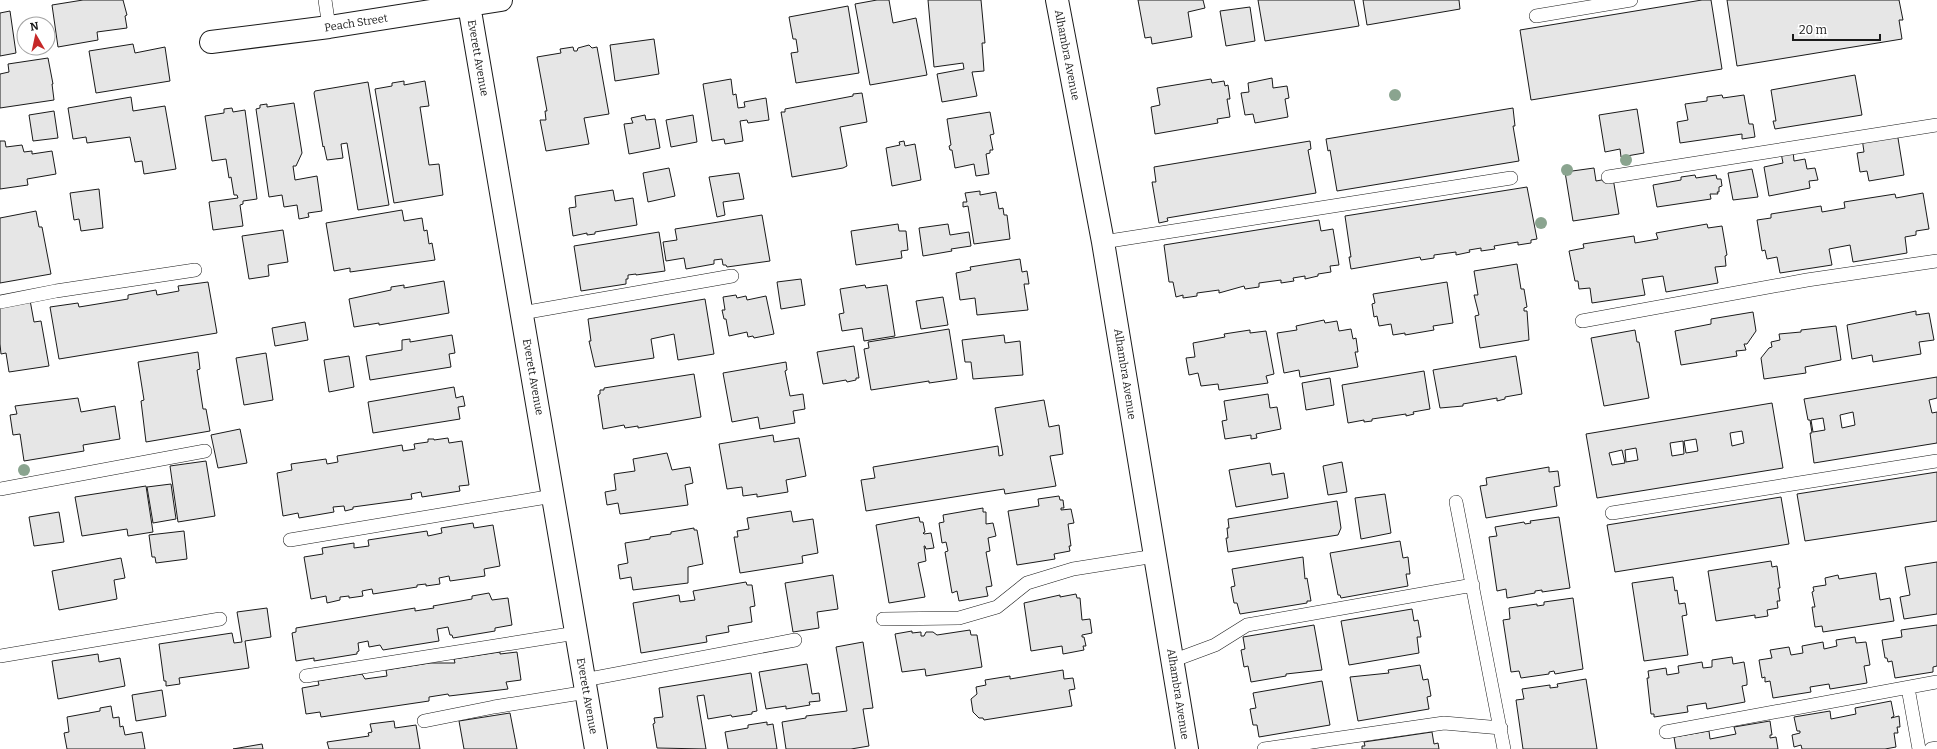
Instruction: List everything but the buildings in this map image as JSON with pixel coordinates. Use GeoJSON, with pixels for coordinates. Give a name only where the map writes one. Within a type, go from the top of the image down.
{"type":"FeatureCollection","features":[{"type":"Feature","properties":{"kind":"street","name":"Peach Street"},"geometry":{"type":"LineString","coordinates":[[211,42],[329,27],[496,0]]}},
{"type":"Feature","properties":{"kind":"street","name":"Alhambra Avenue"},"geometry":{"type":"LineString","coordinates":[[1057,0],[1103,242],[1187,749]]}},
{"type":"Feature","properties":{"kind":"street","name":"Everett Avenue"},"geometry":{"type":"LineString","coordinates":[[469,5],[596,749]]}},
{"type":"Feature","properties":{"kind":"lane"},"geometry":{"type":"LineString","coordinates":[[325,0],[329,27]]}},
{"type":"Feature","properties":{"kind":"lane"},"geometry":{"type":"LineString","coordinates":[[1536,16],[1631,0]]}},
{"type":"Feature","properties":{"kind":"lane"},"geometry":{"type":"LineString","coordinates":[[1608,177],[1937,125]]}},
{"type":"Feature","properties":{"kind":"lane"},"geometry":{"type":"LineString","coordinates":[[1103,242],[1511,178]]}},
{"type":"Feature","properties":{"kind":"lane"},"geometry":{"type":"LineString","coordinates":[[1582,321],[1807,280],[1937,261]]}},
{"type":"Feature","properties":{"kind":"lane"},"geometry":{"type":"LineString","coordinates":[[0,302],[56,291],[195,270]]}},
{"type":"Feature","properties":{"kind":"lane"},"geometry":{"type":"LineString","coordinates":[[522,313],[732,276]]}},
{"type":"Feature","properties":{"kind":"lane"},"geometry":{"type":"LineString","coordinates":[[0,489],[205,451]]}},
{"type":"Feature","properties":{"kind":"lane"},"geometry":{"type":"LineString","coordinates":[[1612,513],[1937,461]]}},
{"type":"Feature","properties":{"kind":"lane"},"geometry":{"type":"LineString","coordinates":[[290,540],[553,496]]}},
{"type":"Feature","properties":{"kind":"lane"},"geometry":{"type":"LineString","coordinates":[[1456,502],[1504,749]]}},
{"type":"Feature","properties":{"kind":"lane"},"geometry":{"type":"LineString","coordinates":[[883,619],[959,618],[997,607],[1027,583],[1073,569],[1155,556]]}},
{"type":"Feature","properties":{"kind":"lane"},"geometry":{"type":"LineString","coordinates":[[1172,661],[1215,645],[1247,624],[1473,585]]}},
{"type":"Feature","properties":{"kind":"lane"},"geometry":{"type":"LineString","coordinates":[[0,656],[220,619]]}},
{"type":"Feature","properties":{"kind":"lane"},"geometry":{"type":"LineString","coordinates":[[306,676],[576,634]]}},
{"type":"Feature","properties":{"kind":"lane"},"geometry":{"type":"LineString","coordinates":[[424,721],[494,707],[795,640]]}},
{"type":"Feature","properties":{"kind":"lane"},"geometry":{"type":"LineString","coordinates":[[1666,732],[1937,682]]}},
{"type":"Feature","properties":{"kind":"lane"},"geometry":{"type":"LineString","coordinates":[[1908,688],[1919,749]]}},
{"type":"Feature","properties":{"kind":"lane"},"geometry":{"type":"LineString","coordinates":[[1264,749],[1444,724],[1501,728]]}},
{"type":"Feature","properties":{"kind":"lane"},"geometry":{"type":"LineString","coordinates":[[1931,749],[1937,748]]}}]}
